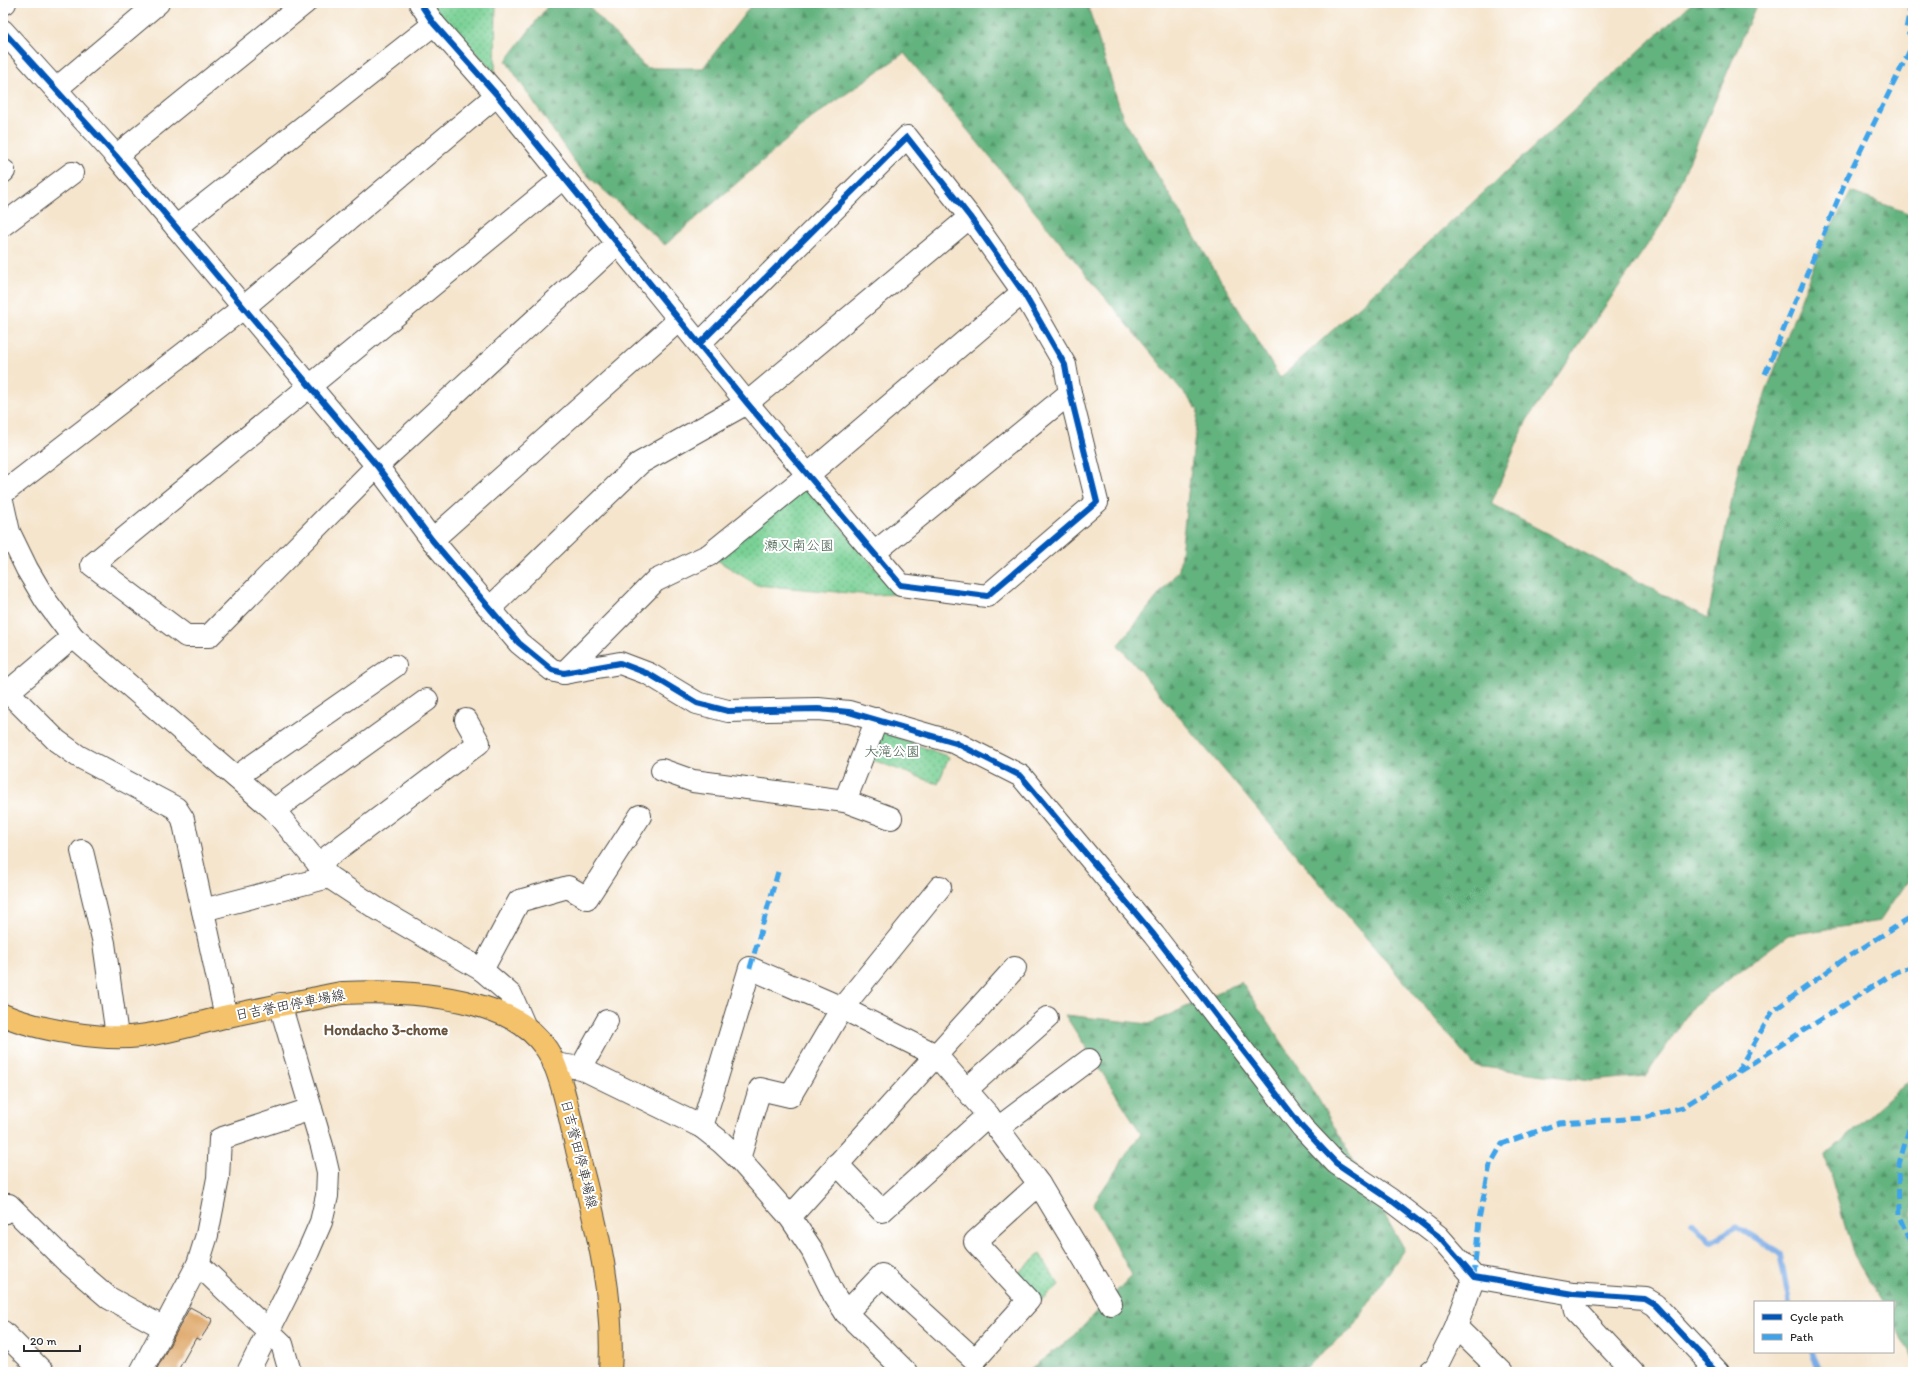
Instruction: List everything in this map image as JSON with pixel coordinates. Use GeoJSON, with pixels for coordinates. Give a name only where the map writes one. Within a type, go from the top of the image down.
{"type":"FeatureCollection","features":[{"type":"Feature","properties":{"kind":"main road","name":"日吉誉田停車場線"},"geometry":{"type":"LineString","coordinates":[[3,1015],[49,1030],[117,1036],[138,1036],[169,1031],[280,1004],[342,993],[423,996],[457,1000],[507,1015],[537,1037],[547,1049],[554,1064],[564,1096],[599,1236],[606,1280],[610,1372]]}},
{"type":"Feature","properties":{"kind":"street"},"geometry":{"type":"LineString","coordinates":[[56,89],[158,3]]}},
{"type":"Feature","properties":{"kind":"street"},"geometry":{"type":"LineString","coordinates":[[116,156],[305,3]]}},
{"type":"Feature","properties":{"kind":"street"},"geometry":{"type":"LineString","coordinates":[[420,3],[434,24],[497,95],[617,244],[700,343],[747,403],[809,474],[901,585],[987,596],[1097,502],[1070,393],[1065,365],[1023,292],[970,218],[907,137],[700,343]]}},
{"type":"Feature","properties":{"kind":"street"},"geometry":{"type":"LineString","coordinates":[[176,227],[434,24]]}},
{"type":"Feature","properties":{"kind":"street"},"geometry":{"type":"LineString","coordinates":[[3,31],[116,156],[377,466],[432,540],[519,643],[535,657],[552,670],[564,673],[620,663],[649,674],[697,703],[728,711],[818,709],[849,712],[878,719],[956,743],[1021,776],[1154,935],[1302,1127],[1336,1163],[1391,1200],[1438,1236],[1474,1277],[1573,1294],[1645,1299],[1655,1305],[1718,1372]]}},
{"type":"Feature","properties":{"kind":"street"},"geometry":{"type":"LineString","coordinates":[[3,494],[243,308],[497,95]]}},
{"type":"Feature","properties":{"kind":"street"},"geometry":{"type":"LineString","coordinates":[[3,226],[72,173]]}},
{"type":"Feature","properties":{"kind":"street"},"geometry":{"type":"LineString","coordinates":[[563,178],[92,565],[186,636],[209,636],[377,466],[617,244]]}},
{"type":"Feature","properties":{"kind":"street"},"geometry":{"type":"LineString","coordinates":[[490,608],[640,463],[747,403],[970,218]]}},
{"type":"Feature","properties":{"kind":"street"},"geometry":{"type":"LineString","coordinates":[[564,673],[655,581],[709,555],[809,474],[1023,292]]}},
{"type":"Feature","properties":{"kind":"street"},"geometry":{"type":"LineString","coordinates":[[432,540],[680,319]]}},
{"type":"Feature","properties":{"kind":"street"},"geometry":{"type":"LineString","coordinates":[[874,552],[1070,393]]}},
{"type":"Feature","properties":{"kind":"street"},"geometry":{"type":"LineString","coordinates":[[3,505],[9,532],[27,569],[46,601],[73,637],[274,810],[324,870],[376,908],[482,970],[511,995],[525,1027]]}},
{"type":"Feature","properties":{"kind":"street"},"geometry":{"type":"LineString","coordinates":[[73,637],[8,692],[57,741],[78,756],[176,808],[183,819],[226,1017]]}},
{"type":"Feature","properties":{"kind":"street"},"geometry":{"type":"LineString","coordinates":[[236,777],[396,666]]}},
{"type":"Feature","properties":{"kind":"street"},"geometry":{"type":"LineString","coordinates":[[274,810],[427,700]]}},
{"type":"Feature","properties":{"kind":"street"},"geometry":{"type":"LineString","coordinates":[[845,801],[878,719]]}},
{"type":"Feature","properties":{"kind":"street"},"geometry":{"type":"LineString","coordinates":[[203,910],[324,870],[479,743],[466,720]]}},
{"type":"Feature","properties":{"kind":"street"},"geometry":{"type":"LineString","coordinates":[[662,770],[693,781],[845,801],[891,818]]}},
{"type":"Feature","properties":{"kind":"street"},"geometry":{"type":"LineString","coordinates":[[482,970],[519,901],[568,887],[587,898],[640,816]]}},
{"type":"Feature","properties":{"kind":"street"},"geometry":{"type":"LineString","coordinates":[[82,851],[104,943],[117,1036]]}},
{"type":"Feature","properties":{"kind":"street"},"geometry":{"type":"LineString","coordinates":[[739,1159],[760,1090],[790,1096],[842,1008],[940,887]]}},
{"type":"Feature","properties":{"kind":"street"},"geometry":{"type":"LineString","coordinates":[[702,1127],[750,968],[842,1008],[936,1054],[993,1122],[1039,1184],[1111,1304]]}},
{"type":"Feature","properties":{"kind":"street"},"geometry":{"type":"LineString","coordinates":[[790,1216],[1015,968]]}},
{"type":"Feature","properties":{"kind":"street"},"geometry":{"type":"LineString","coordinates":[[248,1372],[308,1252],[321,1222],[327,1196],[328,1172],[280,1004]]}},
{"type":"Feature","properties":{"kind":"street"},"geometry":{"type":"LineString","coordinates":[[966,1089],[1047,1018]]}},
{"type":"Feature","properties":{"kind":"street"},"geometry":{"type":"LineString","coordinates":[[581,1068],[606,1021]]}},
{"type":"Feature","properties":{"kind":"street"},"geometry":{"type":"LineString","coordinates":[[837,1164],[882,1210],[993,1122],[1089,1060]]}},
{"type":"Feature","properties":{"kind":"street"},"geometry":{"type":"LineString","coordinates":[[554,1064],[581,1068],[702,1127],[739,1159],[790,1216],[812,1250],[834,1295],[846,1313],[899,1369]]}},
{"type":"Feature","properties":{"kind":"street"},"geometry":{"type":"LineString","coordinates":[[141,1372],[198,1264],[207,1235],[218,1178],[220,1139],[311,1109]]}},
{"type":"Feature","properties":{"kind":"street"},"geometry":{"type":"LineString","coordinates":[[846,1313],[882,1275],[975,1360],[1029,1300],[975,1242],[1039,1184]]}},
{"type":"Feature","properties":{"kind":"street"},"geometry":{"type":"LineString","coordinates":[[3,1212],[9,1205],[66,1261],[109,1298],[164,1328]]}},
{"type":"Feature","properties":{"kind":"street"},"geometry":{"type":"LineString","coordinates":[[198,1264],[282,1344],[290,1372]]}},
{"type":"Feature","properties":{"kind":"street"},"geometry":{"type":"LineString","coordinates":[[1430,1372],[1436,1367],[1456,1326],[1474,1277]]}},
{"type":"Feature","properties":{"kind":"street"},"geometry":{"type":"LineString","coordinates":[[1573,1294],[1576,1311],[1633,1372]]}},
{"type":"Feature","properties":{"kind":"street"},"geometry":{"type":"LineString","coordinates":[[1456,1326],[1502,1372]]}},
{"type":"Feature","properties":{"kind":"street"},"geometry":{"type":"LineString","coordinates":[[3,1332],[43,1372]]}},
{"type":"Feature","properties":{"kind":"green space"},"geometry":{"type":"Polygon","coordinates":[[[430,3],[496,3],[495,73],[430,3]]]}},
{"type":"Feature","properties":{"kind":"green space"},"geometry":{"type":"Polygon","coordinates":[[[550,3],[586,3],[646,68],[703,68],[753,3],[1087,3],[1123,118],[1280,378],[1692,3],[1757,3],[1663,222],[1527,420],[1491,504],[1708,618],[1739,464],[1821,246],[1851,192],[1913,215],[1913,872],[1880,921],[1788,935],[1693,1006],[1646,1076],[1591,1081],[1475,1066],[1118,645],[1179,570],[1198,410],[904,53],[812,118],[665,245],[578,167],[506,61],[550,3]]]}},
{"type":"Feature","properties":{"kind":"green space","name":"瀬又南公園"},"geometry":{"type":"Polygon","coordinates":[[[807,486],[897,594],[872,595],[757,585],[709,555],[807,486]]]}},
{"type":"Feature","properties":{"kind":"green space","name":"大滝公園"},"geometry":{"type":"Polygon","coordinates":[[[881,731],[949,757],[938,784],[870,759],[881,731]]]}},
{"type":"Feature","properties":{"kind":"green space"},"geometry":{"type":"Polygon","coordinates":[[[1241,982],[1308,1081],[1404,1249],[1352,1329],[1300,1372],[1026,1372],[1074,1336],[1132,1275],[1093,1204],[1141,1133],[1065,1015],[1149,1024],[1241,982]]]}},
{"type":"Feature","properties":{"kind":"green space"},"geometry":{"type":"Polygon","coordinates":[[[1913,1077],[1913,1358],[1894,1325],[1894,1301],[1880,1301],[1854,1256],[1825,1156],[1913,1077]]]}},
{"type":"Feature","properties":{"kind":"green space"},"geometry":{"type":"Polygon","coordinates":[[[1040,1254],[1059,1285],[1040,1302],[1016,1275],[1040,1254]]]}},
{"type":"Feature","properties":{"kind":"building"},"geometry":{"type":"Polygon","coordinates":[[[190,1307],[212,1319],[211,1323],[200,1340],[196,1338],[177,1372],[155,1372],[190,1307]]]}},
{"type":"Feature","properties":{"kind":"waterway"},"geometry":{"type":"LineString","coordinates":[[1692,1223],[1711,1242],[1737,1226],[1780,1254],[1789,1301]]}},
{"type":"Feature","properties":{"kind":"waterway"},"geometry":{"type":"LineString","coordinates":[[1812,1353],[1821,1372]]}},
{"type":"Feature","properties":{"kind":"marked path"},"geometry":{"type":"LineString","coordinates":[[1911,3],[1906,29],[1913,39]]}},
{"type":"Feature","properties":{"kind":"marked path"},"geometry":{"type":"LineString","coordinates":[[1765,374],[1846,180],[1913,44]]}},
{"type":"Feature","properties":{"kind":"marked path"},"geometry":{"type":"LineString","coordinates":[[750,968],[778,872]]}},
{"type":"Feature","properties":{"kind":"marked path"},"geometry":{"type":"LineString","coordinates":[[1737,1072],[1773,1011],[1843,960],[1913,916]]}},
{"type":"Feature","properties":{"kind":"marked path"},"geometry":{"type":"LineString","coordinates":[[1474,1277],[1479,1219],[1490,1165],[1502,1144],[1559,1123],[1644,1118],[1683,1107],[1896,972],[1913,966]]}},
{"type":"Feature","properties":{"kind":"marked path"},"geometry":{"type":"LineString","coordinates":[[1913,1115],[1899,1164],[1900,1215],[1913,1246]]}},
{"type":"Feature","properties":{"kind":"cycle path"},"geometry":{"type":"LineString","coordinates":[[420,3],[434,24],[497,95],[747,403],[901,585],[987,596],[1097,502],[1070,393],[1065,365],[1023,292],[970,217],[907,137],[700,343]]}},
{"type":"Feature","properties":{"kind":"cycle path"},"geometry":{"type":"LineString","coordinates":[[3,31],[116,156],[176,227],[377,466],[432,540],[519,643],[552,670],[564,673],[620,663],[649,674],[697,703],[728,711],[818,709],[849,712],[956,743],[1021,776],[1154,935],[1302,1127],[1336,1163],[1391,1200],[1438,1236],[1474,1277],[1573,1294],[1645,1299],[1655,1305],[1718,1372]]}},
{"type":"Feature","properties":{"kind":"district","name":"Hondacho 3-chome"},"geometry":{"type":"Point","coordinates":[386,1030]}}]}
